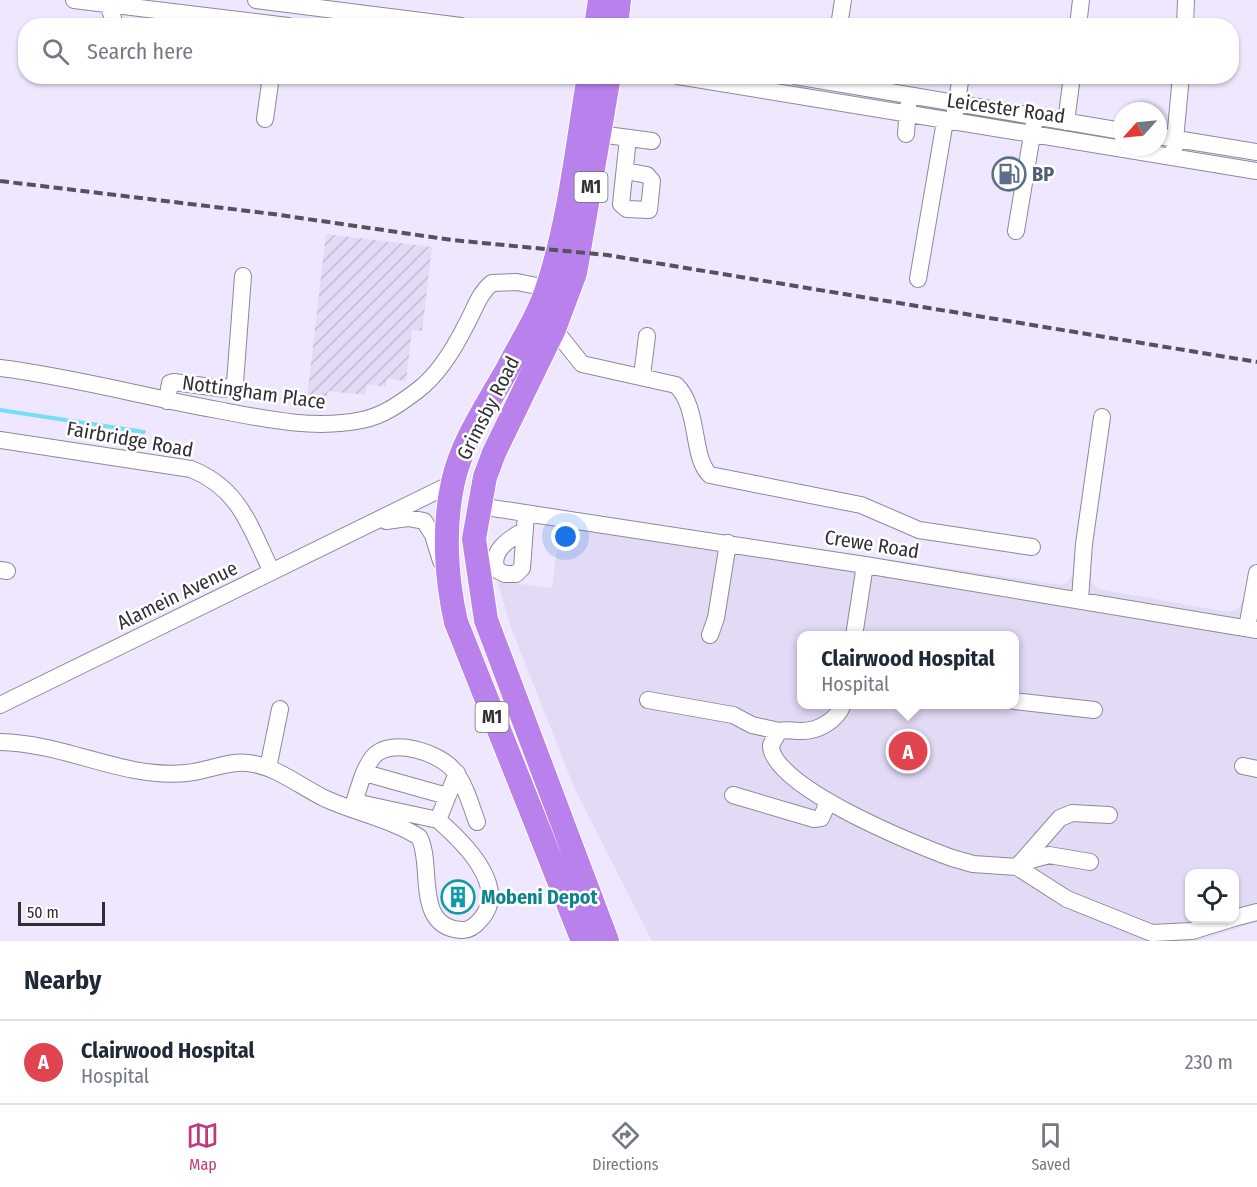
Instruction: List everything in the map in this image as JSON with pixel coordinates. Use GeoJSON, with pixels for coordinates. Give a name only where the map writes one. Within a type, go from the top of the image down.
{"type":"FeatureCollection","features":[{"type":"Feature","properties":{"kind":"highway"},"geometry":{"type":"LineString","coordinates":[[597,18],[600,0]]}},
{"type":"Feature","properties":{"kind":"highway"},"geometry":{"type":"LineString","coordinates":[[617,18],[619,0]]}},
{"type":"Feature","properties":{"kind":"highway","name":"Grimsby Road"},"geometry":{"type":"LineString","coordinates":[[588,84],[562,232],[554,328],[494,453],[485,477],[474,539],[486,620],[607,941]]}},
{"type":"Feature","properties":{"kind":"highway","name":"Grimsby Road"},"geometry":{"type":"LineString","coordinates":[[581,940],[456,622],[448,587],[446,544],[453,483],[473,430],[536,315],[558,292],[580,256],[608,84]]}},
{"type":"Feature","properties":{"kind":"street"},"geometry":{"type":"LineString","coordinates":[[74,0],[229,18]]}},
{"type":"Feature","properties":{"kind":"street"},"geometry":{"type":"LineString","coordinates":[[247,18],[250,0]]}},
{"type":"Feature","properties":{"kind":"street"},"geometry":{"type":"LineString","coordinates":[[256,0],[384,18]]}},
{"type":"Feature","properties":{"kind":"street"},"geometry":{"type":"LineString","coordinates":[[840,18],[843,0]]}},
{"type":"Feature","properties":{"kind":"street"},"geometry":{"type":"LineString","coordinates":[[1079,18],[1081,0]]}},
{"type":"Feature","properties":{"kind":"street"},"geometry":{"type":"LineString","coordinates":[[1185,18],[1186,0]]}},
{"type":"Feature","properties":{"kind":"street"},"geometry":{"type":"LineString","coordinates":[[106,2],[113,18]]}},
{"type":"Feature","properties":{"kind":"street"},"geometry":{"type":"LineString","coordinates":[[278,3],[280,18]]}},
{"type":"Feature","properties":{"kind":"street"},"geometry":{"type":"LineString","coordinates":[[265,119],[270,84]]}},
{"type":"Feature","properties":{"kind":"street","name":"Leicester Road"},"geometry":{"type":"LineString","coordinates":[[724,84],[950,121],[1034,125],[1066,122],[1113,130]]}},
{"type":"Feature","properties":{"kind":"street"},"geometry":{"type":"LineString","coordinates":[[822,101],[826,84]]}},
{"type":"Feature","properties":{"kind":"street","name":"Leicester Road"},"geometry":{"type":"LineString","coordinates":[[852,84],[957,104],[1034,125],[1172,156],[1257,171]]}},
{"type":"Feature","properties":{"kind":"street"},"geometry":{"type":"LineString","coordinates":[[918,279],[950,121],[957,104],[960,84]]}},
{"type":"Feature","properties":{"kind":"street"},"geometry":{"type":"LineString","coordinates":[[1066,122],[1071,84]]}},
{"type":"Feature","properties":{"kind":"street"},"geometry":{"type":"LineString","coordinates":[[1172,156],[1176,139],[1181,84]]}},
{"type":"Feature","properties":{"kind":"street"},"geometry":{"type":"LineString","coordinates":[[906,134],[906,115],[911,96]]}},
{"type":"Feature","properties":{"kind":"street"},"geometry":{"type":"LineString","coordinates":[[1016,231],[1034,125]]}},
{"type":"Feature","properties":{"kind":"street"},"geometry":{"type":"LineString","coordinates":[[599,134],[652,141]]}},
{"type":"Feature","properties":{"kind":"street"},"geometry":{"type":"LineString","coordinates":[[625,171],[628,138]]}},
{"type":"Feature","properties":{"kind":"street"},"geometry":{"type":"LineString","coordinates":[[1167,138],[1257,152]]}},
{"type":"Feature","properties":{"kind":"street"},"geometry":{"type":"LineString","coordinates":[[167,400],[170,383],[226,389],[235,383],[243,276]]}},
{"type":"Feature","properties":{"kind":"street","name":"Nottingham Place"},"geometry":{"type":"LineString","coordinates":[[0,368],[46,374],[261,418],[308,424],[335,424],[365,420],[392,409],[440,369],[483,293],[492,283],[517,282],[558,292]]}},
{"type":"Feature","properties":{"kind":"street"},"geometry":{"type":"LineString","coordinates":[[554,328],[582,364],[676,385],[686,395],[702,463],[710,475],[861,505],[919,530],[1032,547]]}},
{"type":"Feature","properties":{"kind":"street"},"geometry":{"type":"LineString","coordinates":[[642,376],[647,336]]}},
{"type":"Feature","properties":{"kind":"street"},"geometry":{"type":"LineString","coordinates":[[1080,599],[1084,544],[1102,417]]}},
{"type":"Feature","properties":{"kind":"street","name":"Fairbridge Road"},"geometry":{"type":"LineString","coordinates":[[0,440],[191,470],[212,478],[242,509],[272,572]]}},
{"type":"Feature","properties":{"kind":"street","name":"Alamein Avenue"},"geometry":{"type":"LineString","coordinates":[[2,707],[453,483]]}},
{"type":"Feature","properties":{"kind":"street","name":"Crewe Road"},"geometry":{"type":"LineString","coordinates":[[479,506],[524,523],[728,543],[1252,629]]}},
{"type":"Feature","properties":{"kind":"street","name":"Alamein Avenue"},"geometry":{"type":"LineString","coordinates":[[373,523],[408,518],[424,521],[433,535],[448,587]]}},
{"type":"Feature","properties":{"kind":"street"},"geometry":{"type":"LineString","coordinates":[[710,635],[716,618],[728,543]]}},
{"type":"Feature","properties":{"kind":"street"},"geometry":{"type":"LineString","coordinates":[[855,631],[865,565]]}},
{"type":"Feature","properties":{"kind":"street"},"geometry":{"type":"LineString","coordinates":[[1252,629],[1257,573]]}},
{"type":"Feature","properties":{"kind":"street"},"geometry":{"type":"LineString","coordinates":[[648,700],[733,714],[752,725],[779,731],[800,731],[831,722],[839,716],[842,709]]}},
{"type":"Feature","properties":{"kind":"street"},"geometry":{"type":"LineString","coordinates":[[1019,702],[1094,710]]}},
{"type":"Feature","properties":{"kind":"street"},"geometry":{"type":"LineString","coordinates":[[268,768],[280,709]]}},
{"type":"Feature","properties":{"kind":"street"},"geometry":{"type":"LineString","coordinates":[[779,731],[771,745],[774,759],[795,780],[828,803],[952,858],[974,864],[1018,865],[1049,855],[1090,862]]}},
{"type":"Feature","properties":{"kind":"street"},"geometry":{"type":"LineString","coordinates":[[1,738],[52,747],[134,770],[168,774],[201,771],[233,762],[248,763],[268,768],[328,800],[438,820],[471,850],[488,887],[489,900],[484,915],[471,928],[463,930],[450,927],[431,907],[425,879],[424,850],[419,837],[392,822],[353,806]]}},
{"type":"Feature","properties":{"kind":"street"},"geometry":{"type":"LineString","coordinates":[[353,806],[365,773],[378,752],[395,747],[443,760],[457,773],[477,822]]}},
{"type":"Feature","properties":{"kind":"street"},"geometry":{"type":"LineString","coordinates":[[365,773],[447,796]]}},
{"type":"Feature","properties":{"kind":"street"},"geometry":{"type":"LineString","coordinates":[[438,820],[457,773]]}},
{"type":"Feature","properties":{"kind":"street"},"geometry":{"type":"LineString","coordinates":[[733,795],[814,819],[821,818],[828,803]]}},
{"type":"Feature","properties":{"kind":"street"},"geometry":{"type":"LineString","coordinates":[[1018,865],[1060,818],[1072,813],[1109,815]]}},
{"type":"Feature","properties":{"kind":"street"},"geometry":{"type":"LineString","coordinates":[[1018,865],[1067,899],[1152,933],[1192,931],[1218,923]]}},
{"type":"Feature","properties":{"kind":"street"},"geometry":{"type":"LineString","coordinates":[[1239,917],[1257,912]]}},
{"type":"Feature","properties":{"kind":"shaded area"},"geometry":{"type":"Polygon","coordinates":[[[326,234],[432,247],[422,331],[412,330],[406,381],[387,378],[386,387],[367,384],[365,395],[328,391],[326,400],[307,398],[326,234]]]}},
{"type":"Feature","properties":{"kind":"shaded area"},"geometry":{"type":"Polygon","coordinates":[[[562,511],[1061,585],[1068,582],[1075,571],[1092,573],[1091,582],[1098,589],[1228,612],[1238,609],[1245,596],[1257,598],[1257,922],[1197,941],[652,941],[574,787],[513,633],[497,581],[552,588],[562,511]]]}},
{"type":"Feature","properties":{"kind":"waterway"},"geometry":{"type":"LineString","coordinates":[[0,410],[144,432]]}},
{"type":"Feature","properties":{"kind":"railway"},"geometry":{"type":"LineString","coordinates":[[0,181],[273,214],[452,240],[607,255],[1257,362]]}},
{"type":"Feature","properties":{"kind":"place","name":"BP"},"geometry":{"type":"Point","coordinates":[1009,174]}},
{"type":"Feature","properties":{"kind":"place","name":"Clairwood Hospital"},"geometry":{"type":"Point","coordinates":[908,751]}},
{"type":"Feature","properties":{"kind":"place","name":"Mobeni Depot"},"geometry":{"type":"Point","coordinates":[458,897]}}]}
